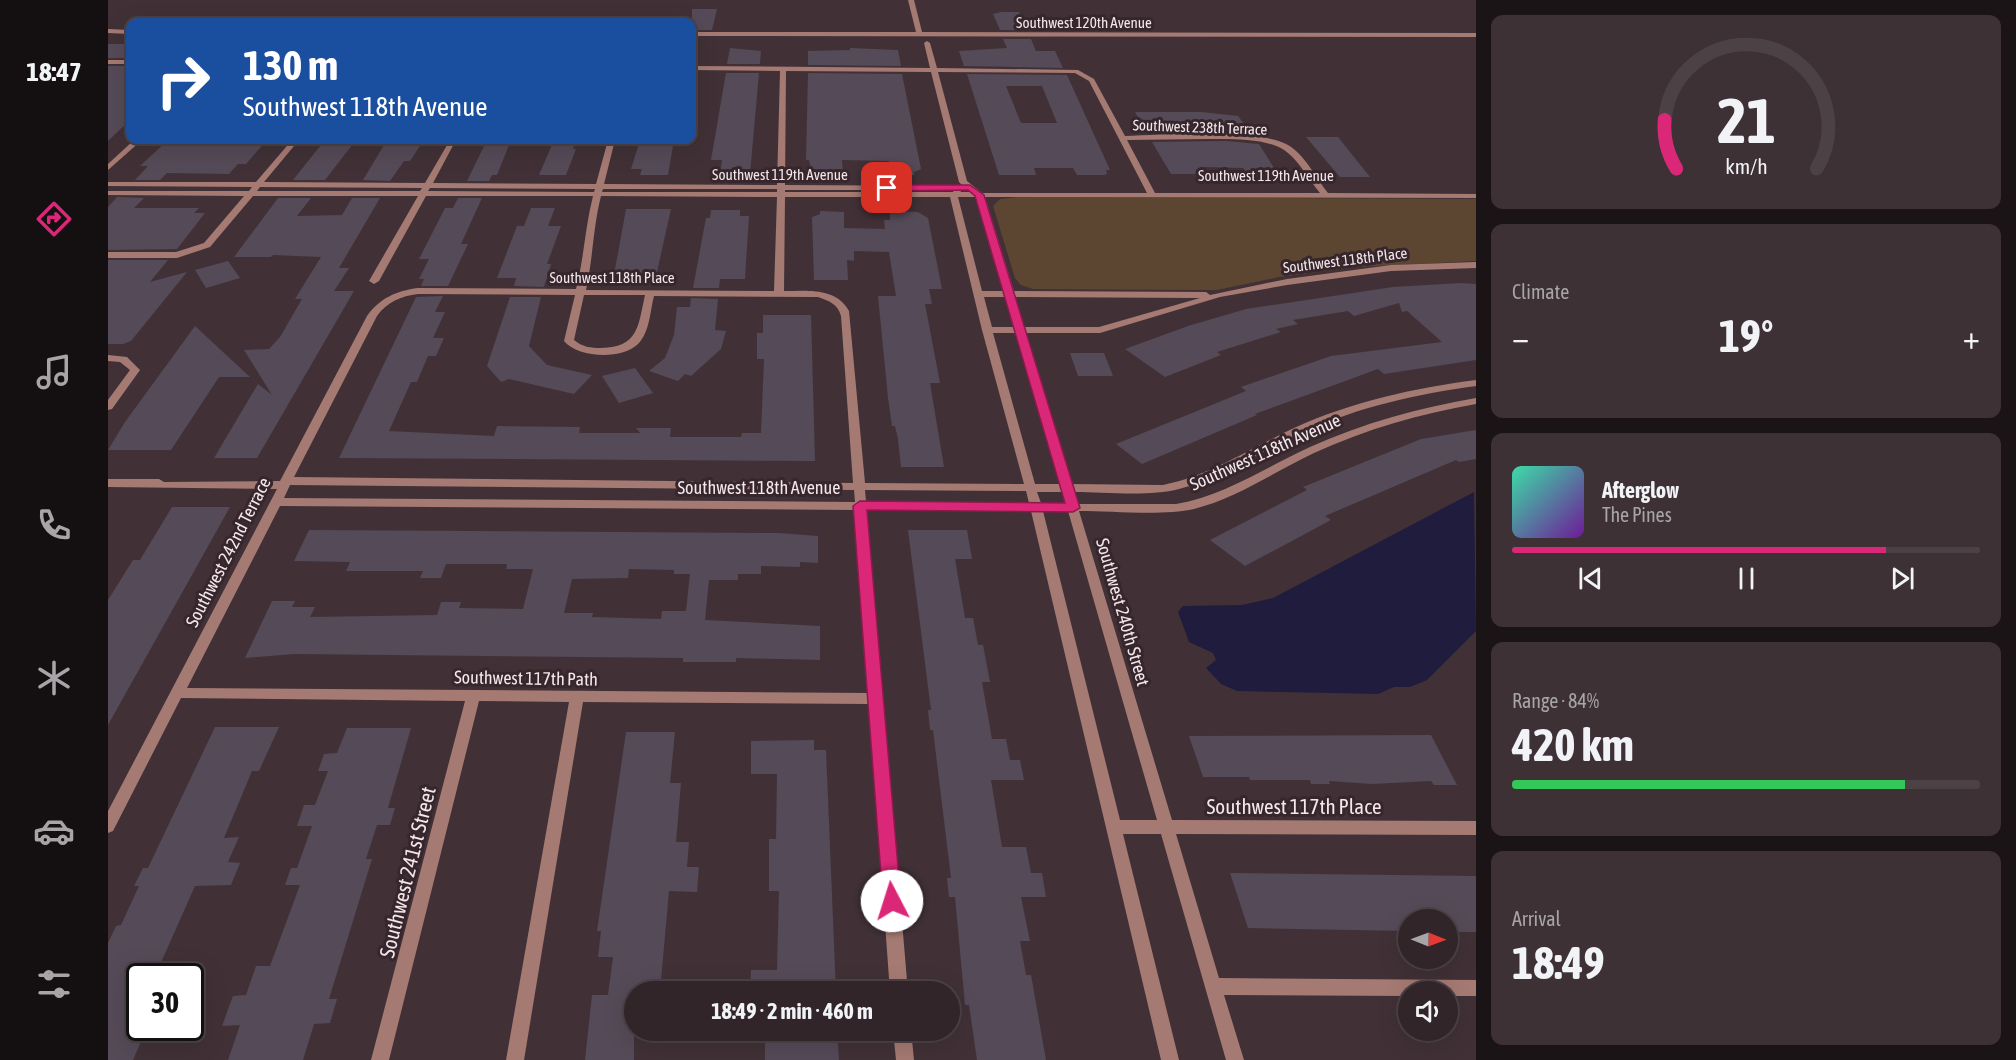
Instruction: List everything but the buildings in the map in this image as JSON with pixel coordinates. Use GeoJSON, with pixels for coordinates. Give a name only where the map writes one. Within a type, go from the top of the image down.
{"type":"FeatureCollection","features":[{"type":"Feature","properties":{"kind":"street"},"geometry":{"type":"LineString","coordinates":[[912,0],[920,35]]}},
{"type":"Feature","properties":{"kind":"street"},"geometry":{"type":"LineString","coordinates":[[108,32],[126,32]]}},
{"type":"Feature","properties":{"kind":"street","name":"Southwest 120th Avenue"},"geometry":{"type":"LineString","coordinates":[[696,34],[1476,36]]}},
{"type":"Feature","properties":{"kind":"street"},"geometry":{"type":"LineString","coordinates":[[927,43],[962,188],[978,294],[1036,507],[1170,1060]]}},
{"type":"Feature","properties":{"kind":"street"},"geometry":{"type":"LineString","coordinates":[[108,62],[126,62]]}},
{"type":"Feature","properties":{"kind":"street"},"geometry":{"type":"LineString","coordinates":[[696,68],[1062,70],[1081,73],[1092,80],[1150,192]]}},
{"type":"Feature","properties":{"kind":"street"},"geometry":{"type":"LineString","coordinates":[[779,293],[783,69]]}},
{"type":"Feature","properties":{"kind":"street","name":"Southwest 238th Terrace"},"geometry":{"type":"LineString","coordinates":[[1122,138],[1247,138],[1274,142],[1290,152],[1323,192]]}},
{"type":"Feature","properties":{"kind":"street"},"geometry":{"type":"LineString","coordinates":[[108,168],[134,144]]}},
{"type":"Feature","properties":{"kind":"street"},"geometry":{"type":"LineString","coordinates":[[108,255],[171,255],[197,250],[214,240],[293,144]]}},
{"type":"Feature","properties":{"kind":"street"},"geometry":{"type":"LineString","coordinates":[[374,281],[451,144]]}},
{"type":"Feature","properties":{"kind":"street"},"geometry":{"type":"LineString","coordinates":[[611,144],[592,215],[587,264],[569,341],[576,347],[601,351],[622,350],[635,344],[641,333],[650,292]]}},
{"type":"Feature","properties":{"kind":"street"},"geometry":{"type":"LineString","coordinates":[[108,184],[780,192],[962,188],[980,195]]}},
{"type":"Feature","properties":{"kind":"street","name":"Southwest 119th Avenue"},"geometry":{"type":"LineString","coordinates":[[962,188],[1150,192]]}},
{"type":"Feature","properties":{"kind":"street","name":"Southwest 119th Avenue"},"geometry":{"type":"LineString","coordinates":[[962,188],[980,195],[1323,192],[1476,196]]}},
{"type":"Feature","properties":{"kind":"street","name":"Southwest 119th Avenue"},"geometry":{"type":"LineString","coordinates":[[1323,192],[1416,189]]}},
{"type":"Feature","properties":{"kind":"street"},"geometry":{"type":"LineString","coordinates":[[108,193],[421,195],[598,191]]}},
{"type":"Feature","properties":{"kind":"street","name":"Southwest 240th Street"},"geometry":{"type":"LineString","coordinates":[[980,195],[1068,488],[1164,826],[1215,986],[1235,1060]]}},
{"type":"Feature","properties":{"kind":"street","name":"Southwest 118th Place"},"geometry":{"type":"LineString","coordinates":[[987,330],[1100,330],[1219,295],[1363,271],[1476,265]]}},
{"type":"Feature","properties":{"kind":"street","name":"Southwest 118th Place"},"geometry":{"type":"LineString","coordinates":[[387,300],[418,291],[650,292],[814,294],[837,302],[845,309],[846,316],[858,486]]}},
{"type":"Feature","properties":{"kind":"street","name":"Southwest 118th Place"},"geometry":{"type":"LineString","coordinates":[[978,294],[1219,295]]}},
{"type":"Feature","properties":{"kind":"street"},"geometry":{"type":"LineString","coordinates":[[1153,295],[1168,302],[1171,310]]}},
{"type":"Feature","properties":{"kind":"street","name":"Southwest 242nd Terrace"},"geometry":{"type":"LineString","coordinates":[[108,826],[372,316],[387,300]]}},
{"type":"Feature","properties":{"kind":"street"},"geometry":{"type":"LineString","coordinates":[[108,358],[123,359],[135,372],[108,407]]}},
{"type":"Feature","properties":{"kind":"street","name":"Southwest 118th Avenue"},"geometry":{"type":"LineString","coordinates":[[108,483],[1175,487],[1344,412],[1411,395],[1476,383]]}},
{"type":"Feature","properties":{"kind":"street","name":"Southwest 118th Avenue"},"geometry":{"type":"LineString","coordinates":[[274,502],[1189,507],[1361,429],[1423,412],[1476,401]]}},
{"type":"Feature","properties":{"kind":"street"},"geometry":{"type":"LineString","coordinates":[[858,486],[898,981]]}},
{"type":"Feature","properties":{"kind":"street","name":"Southwest 117th Path"},"geometry":{"type":"LineString","coordinates":[[176,693],[875,699]]}},
{"type":"Feature","properties":{"kind":"street","name":"Southwest 241st Street"},"geometry":{"type":"LineString","coordinates":[[380,1060],[474,695]]}},
{"type":"Feature","properties":{"kind":"street"},"geometry":{"type":"LineString","coordinates":[[515,1060],[577,696]]}},
{"type":"Feature","properties":{"kind":"street","name":"Southwest 117th Place"},"geometry":{"type":"LineString","coordinates":[[1112,827],[1476,828]]}},
{"type":"Feature","properties":{"kind":"street"},"geometry":{"type":"LineString","coordinates":[[1215,986],[1476,988]]}},
{"type":"Feature","properties":{"kind":"street"},"geometry":{"type":"LineString","coordinates":[[904,1041],[905,1060]]}},
{"type":"Feature","properties":{"kind":"shaded area"},"geometry":{"type":"Polygon","coordinates":[[[1018,197],[1476,199],[1476,261],[1356,267],[1279,277],[1217,290],[1033,289],[1021,285],[1015,278],[993,206],[1000,199],[1018,197]]]}},
{"type":"Feature","properties":{"kind":"shaded area"},"geometry":{"type":"Polygon","coordinates":[[[1474,492],[1476,631],[1427,680],[1410,687],[1394,687],[1378,694],[1237,691],[1221,684],[1206,668],[1216,660],[1213,653],[1189,642],[1178,612],[1183,606],[1242,605],[1273,598],[1474,492]]]}},
{"type":"Feature","properties":{"kind":"route"},"geometry":{"type":"LineString","coordinates":[[887,188],[970,188],[980,195],[1073,508],[860,506],[892,901]]}}]}
